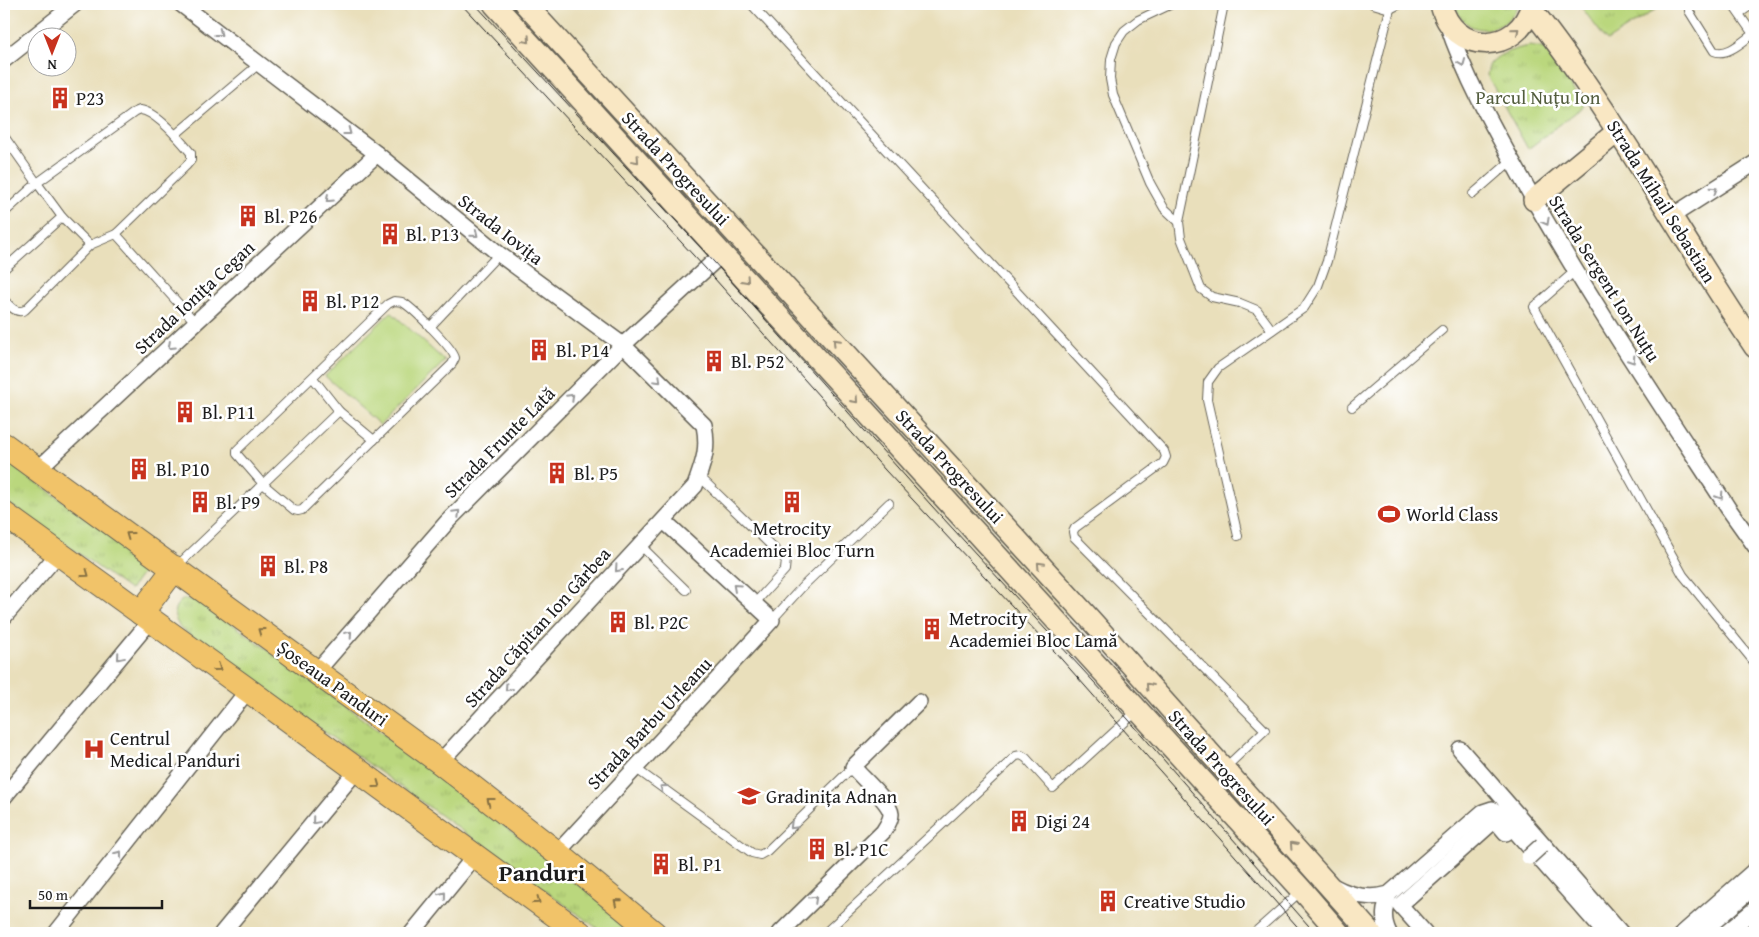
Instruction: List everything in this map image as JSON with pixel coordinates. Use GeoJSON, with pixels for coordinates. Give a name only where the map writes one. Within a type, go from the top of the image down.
{"type":"FeatureCollection","features":[{"type":"Feature","properties":{"kind":"main road","name":"Strada Progresului"},"geometry":{"type":"LineString","coordinates":[[494,4],[1206,784],[1339,933]]}},
{"type":"Feature","properties":{"kind":"main road","name":"Strada Progresului"},"geometry":{"type":"LineString","coordinates":[[525,4],[1083,610],[1371,933]]}},
{"type":"Feature","properties":{"kind":"main road"},"geometry":{"type":"LineString","coordinates":[[1443,10],[1454,29],[1466,38],[1480,42],[1495,42],[1509,37],[1520,28],[1529,16],[1532,6]]}},
{"type":"Feature","properties":{"kind":"main road","name":"Strada Mihail Sebastian"},"geometry":{"type":"LineString","coordinates":[[1532,6],[1618,131],[1752,336]]}},
{"type":"Feature","properties":{"kind":"main road"},"geometry":{"type":"LineString","coordinates":[[1534,200],[1618,131]]}},
{"type":"Feature","properties":{"kind":"main road"},"geometry":{"type":"LineString","coordinates":[[722,254],[740,238]]}},
{"type":"Feature","properties":{"kind":"main road","name":"Șoseaua Panduri"},"geometry":{"type":"LineString","coordinates":[[4,445],[440,762],[557,853],[654,933]]}},
{"type":"Feature","properties":{"kind":"main road"},"geometry":{"type":"LineString","coordinates":[[4,514],[580,933]]}},
{"type":"Feature","properties":{"kind":"main road"},"geometry":{"type":"LineString","coordinates":[[146,616],[175,568]]}},
{"type":"Feature","properties":{"kind":"main road"},"geometry":{"type":"LineString","coordinates":[[1206,784],[1224,770]]}},
{"type":"Feature","properties":{"kind":"street"},"geometry":{"type":"LineString","coordinates":[[4,60],[75,4]]}},
{"type":"Feature","properties":{"kind":"street","name":"Strada Iovița"},"geometry":{"type":"LineString","coordinates":[[180,4],[377,154],[499,254],[623,346],[704,425],[707,441],[704,462],[695,486],[664,521]]}},
{"type":"Feature","properties":{"kind":"street","name":"Strada Sergent Ion Nuțu"},"geometry":{"type":"LineString","coordinates":[[1443,10],[1466,73],[1575,272],[1728,508],[1755,546]]}},
{"type":"Feature","properties":{"kind":"street","name":"Strada Ionița Cegan"},"geometry":{"type":"LineString","coordinates":[[38,469],[377,154]]}},
{"type":"Feature","properties":{"kind":"street"},"geometry":{"type":"LineString","coordinates":[[1672,216],[1755,163]]}},
{"type":"Feature","properties":{"kind":"street","name":"Strada Frunte Lată"},"geometry":{"type":"LineString","coordinates":[[317,671],[448,521],[623,346],[722,254]]}},
{"type":"Feature","properties":{"kind":"street"},"geometry":{"type":"LineString","coordinates":[[664,521],[772,620]]}},
{"type":"Feature","properties":{"kind":"street","name":"Strada Căpitan Ion Gârbea"},"geometry":{"type":"LineString","coordinates":[[440,762],[664,521]]}},
{"type":"Feature","properties":{"kind":"street"},"geometry":{"type":"LineString","coordinates":[[4,618],[58,554]]}},
{"type":"Feature","properties":{"kind":"street"},"geometry":{"type":"LineString","coordinates":[[4,797],[146,616]]}},
{"type":"Feature","properties":{"kind":"street","name":"Strada Barbu Urleanu"},"geometry":{"type":"LineString","coordinates":[[557,853],[772,620]]}},
{"type":"Feature","properties":{"kind":"street"},"geometry":{"type":"LineString","coordinates":[[56,933],[248,690]]}},
{"type":"Feature","properties":{"kind":"street"},"geometry":{"type":"LineString","coordinates":[[780,933],[883,832],[888,824],[891,815],[887,805],[852,767],[919,702]]}},
{"type":"Feature","properties":{"kind":"street"},"geometry":{"type":"LineString","coordinates":[[1460,749],[1621,933]]}},
{"type":"Feature","properties":{"kind":"street"},"geometry":{"type":"LineString","coordinates":[[222,933],[357,770]]}},
{"type":"Feature","properties":{"kind":"street"},"geometry":{"type":"LineString","coordinates":[[1326,882],[1347,894],[1379,897],[1389,894],[1483,812],[1492,810],[1501,815],[1605,933]]}},
{"type":"Feature","properties":{"kind":"street"},"geometry":{"type":"LineString","coordinates":[[1425,933],[1400,905],[1495,820],[1595,933]]}},
{"type":"Feature","properties":{"kind":"street"},"geometry":{"type":"LineString","coordinates":[[1529,858],[1542,844]]}},
{"type":"Feature","properties":{"kind":"street"},"geometry":{"type":"LineString","coordinates":[[412,933],[474,856]]}},
{"type":"Feature","properties":{"kind":"street"},"geometry":{"type":"LineString","coordinates":[[1683,933],[1755,870]]}},
{"type":"Feature","properties":{"kind":"street"},"geometry":{"type":"LineString","coordinates":[[1701,933],[1755,886]]}},
{"type":"Feature","properties":{"kind":"street"},"geometry":{"type":"LineString","coordinates":[[1389,894],[1384,911],[1384,924],[1389,933]]}},
{"type":"Feature","properties":{"kind":"street"},"geometry":{"type":"LineString","coordinates":[[1726,933],[1755,909]]}},
{"type":"Feature","properties":{"kind":"lane"},"geometry":{"type":"LineString","coordinates":[[751,4],[1164,451],[1166,457],[1163,463],[1075,528],[1073,532],[1074,537],[1265,730],[1224,770]]}},
{"type":"Feature","properties":{"kind":"lane"},"geometry":{"type":"LineString","coordinates":[[1172,4],[1138,20],[1124,31],[1116,43],[1111,59],[1110,79],[1113,95],[1150,183],[1164,208],[1179,222]]}},
{"type":"Feature","properties":{"kind":"lane"},"geometry":{"type":"LineString","coordinates":[[1224,4],[1179,222],[1181,238],[1202,289],[1212,297],[1240,303],[1257,310],[1272,330]]}},
{"type":"Feature","properties":{"kind":"lane"},"geometry":{"type":"LineString","coordinates":[[1373,4],[1390,9],[1400,4]]}},
{"type":"Feature","properties":{"kind":"lane"},"geometry":{"type":"LineString","coordinates":[[1689,4],[1689,11],[1714,51],[1719,53],[1725,53],[1754,35],[1732,4]]}},
{"type":"Feature","properties":{"kind":"lane"},"geometry":{"type":"LineString","coordinates":[[1740,13],[1753,4]]}},
{"type":"Feature","properties":{"kind":"lane"},"geometry":{"type":"LineString","coordinates":[[1238,536],[1207,400],[1208,382],[1218,368],[1304,308],[1318,286],[1327,261],[1390,9]]}},
{"type":"Feature","properties":{"kind":"lane"},"geometry":{"type":"LineString","coordinates":[[175,135],[259,64]]}},
{"type":"Feature","properties":{"kind":"lane"},"geometry":{"type":"LineString","coordinates":[[4,213],[37,183],[140,110],[147,110],[192,153],[191,160],[186,166],[116,234],[90,245],[25,310],[15,311],[4,300]]}},
{"type":"Feature","properties":{"kind":"lane"},"geometry":{"type":"LineString","coordinates":[[4,136],[62,216],[90,245]]}},
{"type":"Feature","properties":{"kind":"lane"},"geometry":{"type":"LineString","coordinates":[[1473,194],[1512,160]]}},
{"type":"Feature","properties":{"kind":"lane"},"geometry":{"type":"LineString","coordinates":[[4,269],[62,216]]}},
{"type":"Feature","properties":{"kind":"lane"},"geometry":{"type":"LineString","coordinates":[[116,234],[196,322]]}},
{"type":"Feature","properties":{"kind":"lane"},"geometry":{"type":"LineString","coordinates":[[430,327],[499,254]]}},
{"type":"Feature","properties":{"kind":"lane"},"geometry":{"type":"LineString","coordinates":[[1575,272],[1534,307],[1683,575],[1755,663]]}},
{"type":"Feature","properties":{"kind":"lane"},"geometry":{"type":"LineString","coordinates":[[394,301],[402,302],[430,327],[454,352],[455,358],[452,364],[302,510],[294,510],[263,484],[237,454],[237,450],[388,304],[394,301]]}},
{"type":"Feature","properties":{"kind":"lane"},"geometry":{"type":"LineString","coordinates":[[1352,407],[1442,330]]}},
{"type":"Feature","properties":{"kind":"lane"},"geometry":{"type":"LineString","coordinates":[[313,378],[339,411],[374,440]]}},
{"type":"Feature","properties":{"kind":"lane"},"geometry":{"type":"LineString","coordinates":[[175,568],[339,411]]}},
{"type":"Feature","properties":{"kind":"lane"},"geometry":{"type":"LineString","coordinates":[[699,476],[786,560],[785,570],[754,604]]}},
{"type":"Feature","properties":{"kind":"lane"},"geometry":{"type":"LineString","coordinates":[[772,620],[803,586],[889,503]]}},
{"type":"Feature","properties":{"kind":"lane"},"geometry":{"type":"LineString","coordinates":[[640,545],[686,590]]}},
{"type":"Feature","properties":{"kind":"lane"},"geometry":{"type":"LineString","coordinates":[[825,933],[1016,756],[1026,758],[1053,788],[1138,710]]}},
{"type":"Feature","properties":{"kind":"lane"},"geometry":{"type":"LineString","coordinates":[[635,768],[752,853],[760,855],[767,851],[852,767]]}},
{"type":"Feature","properties":{"kind":"lane"},"geometry":{"type":"LineString","coordinates":[[1254,933],[1302,890]]}},
{"type":"Feature","properties":{"kind":"green space"},"geometry":{"type":"Polygon","coordinates":[[[1455,4],[1518,4],[1513,15],[1505,22],[1496,27],[1485,29],[1475,28],[1466,23],[1459,15],[1455,4]]]}},
{"type":"Feature","properties":{"kind":"green space"},"geometry":{"type":"Polygon","coordinates":[[[1579,4],[1664,4],[1607,41],[1579,4]]]}},
{"type":"Feature","properties":{"kind":"green space","name":"Parcul Nuțu Ion"},"geometry":{"type":"Polygon","coordinates":[[[1530,46],[1547,49],[1584,106],[1528,149],[1487,75],[1490,64],[1498,57],[1530,46]]]}},
{"type":"Feature","properties":{"kind":"green space"},"geometry":{"type":"Polygon","coordinates":[[[391,312],[445,361],[380,425],[325,376],[391,312]]]}},
{"type":"Feature","properties":{"kind":"green space"},"geometry":{"type":"Polygon","coordinates":[[[4,459],[150,563],[130,590],[4,500],[4,459]]]}},
{"type":"Feature","properties":{"kind":"green space"},"geometry":{"type":"Polygon","coordinates":[[[184,599],[201,601],[423,763],[643,933],[604,933],[180,628],[176,620],[175,609],[184,599]]]}},
{"type":"Feature","properties":{"kind":"tram line"},"geometry":{"type":"LineString","coordinates":[[461,4],[706,269],[885,470],[1055,652],[1303,933]]}},
{"type":"Feature","properties":{"kind":"tram line"},"geometry":{"type":"LineString","coordinates":[[475,4],[714,262],[931,505],[1128,719],[1315,933]]}},
{"type":"Feature","properties":{"kind":"place","name":"P23"},"geometry":{"type":"Point","coordinates":[60,98]}},
{"type":"Feature","properties":{"kind":"place","name":"Bl. P26"},"geometry":{"type":"Point","coordinates":[248,216]}},
{"type":"Feature","properties":{"kind":"place","name":"Bl. P13"},"geometry":{"type":"Point","coordinates":[390,234]}},
{"type":"Feature","properties":{"kind":"place","name":"Bl. P12"},"geometry":{"type":"Point","coordinates":[310,301]}},
{"type":"Feature","properties":{"kind":"place","name":"Bl. P14"},"geometry":{"type":"Point","coordinates":[539,350]}},
{"type":"Feature","properties":{"kind":"place","name":"Bl. P52"},"geometry":{"type":"Point","coordinates":[714,361]}},
{"type":"Feature","properties":{"kind":"place","name":"Bl. P11"},"geometry":{"type":"Point","coordinates":[185,412]}},
{"type":"Feature","properties":{"kind":"place","name":"Bl. P10"},"geometry":{"type":"Point","coordinates":[139,469]}},
{"type":"Feature","properties":{"kind":"place","name":"Bl. P5"},"geometry":{"type":"Point","coordinates":[557,473]}},
{"type":"Feature","properties":{"kind":"place","name":"Bl. P9"},"geometry":{"type":"Point","coordinates":[200,502]}},
{"type":"Feature","properties":{"kind":"place","name":"Metrocity Academiei Bloc Turn"},"geometry":{"type":"Point","coordinates":[792,502]}},
{"type":"Feature","properties":{"kind":"place","name":"World Class"},"geometry":{"type":"Point","coordinates":[1389,514]}},
{"type":"Feature","properties":{"kind":"place","name":"Bl. P8"},"geometry":{"type":"Point","coordinates":[268,566]}},
{"type":"Feature","properties":{"kind":"place","name":"Bl. P2C"},"geometry":{"type":"Point","coordinates":[618,622]}},
{"type":"Feature","properties":{"kind":"place","name":"Metrocity Academiei Bloc Lamă"},"geometry":{"type":"Point","coordinates":[932,629]}},
{"type":"Feature","properties":{"kind":"place","name":"Centrul Medical Panduri"},"geometry":{"type":"Point","coordinates":[94,749]}},
{"type":"Feature","properties":{"kind":"place","name":"Gradinița Adnan"},"geometry":{"type":"Point","coordinates":[749,796]}},
{"type":"Feature","properties":{"kind":"place","name":"Digi 24"},"geometry":{"type":"Point","coordinates":[1019,821]}},
{"type":"Feature","properties":{"kind":"place","name":"Bl. P1C"},"geometry":{"type":"Point","coordinates":[817,849]}},
{"type":"Feature","properties":{"kind":"place","name":"Bl. P1"},"geometry":{"type":"Point","coordinates":[661,864]}},
{"type":"Feature","properties":{"kind":"place","name":"Creative Studio"},"geometry":{"type":"Point","coordinates":[1108,901]}},
{"type":"Feature","properties":{"kind":"district","name":"Panduri"},"geometry":{"type":"Point","coordinates":[542,872]}}]}
